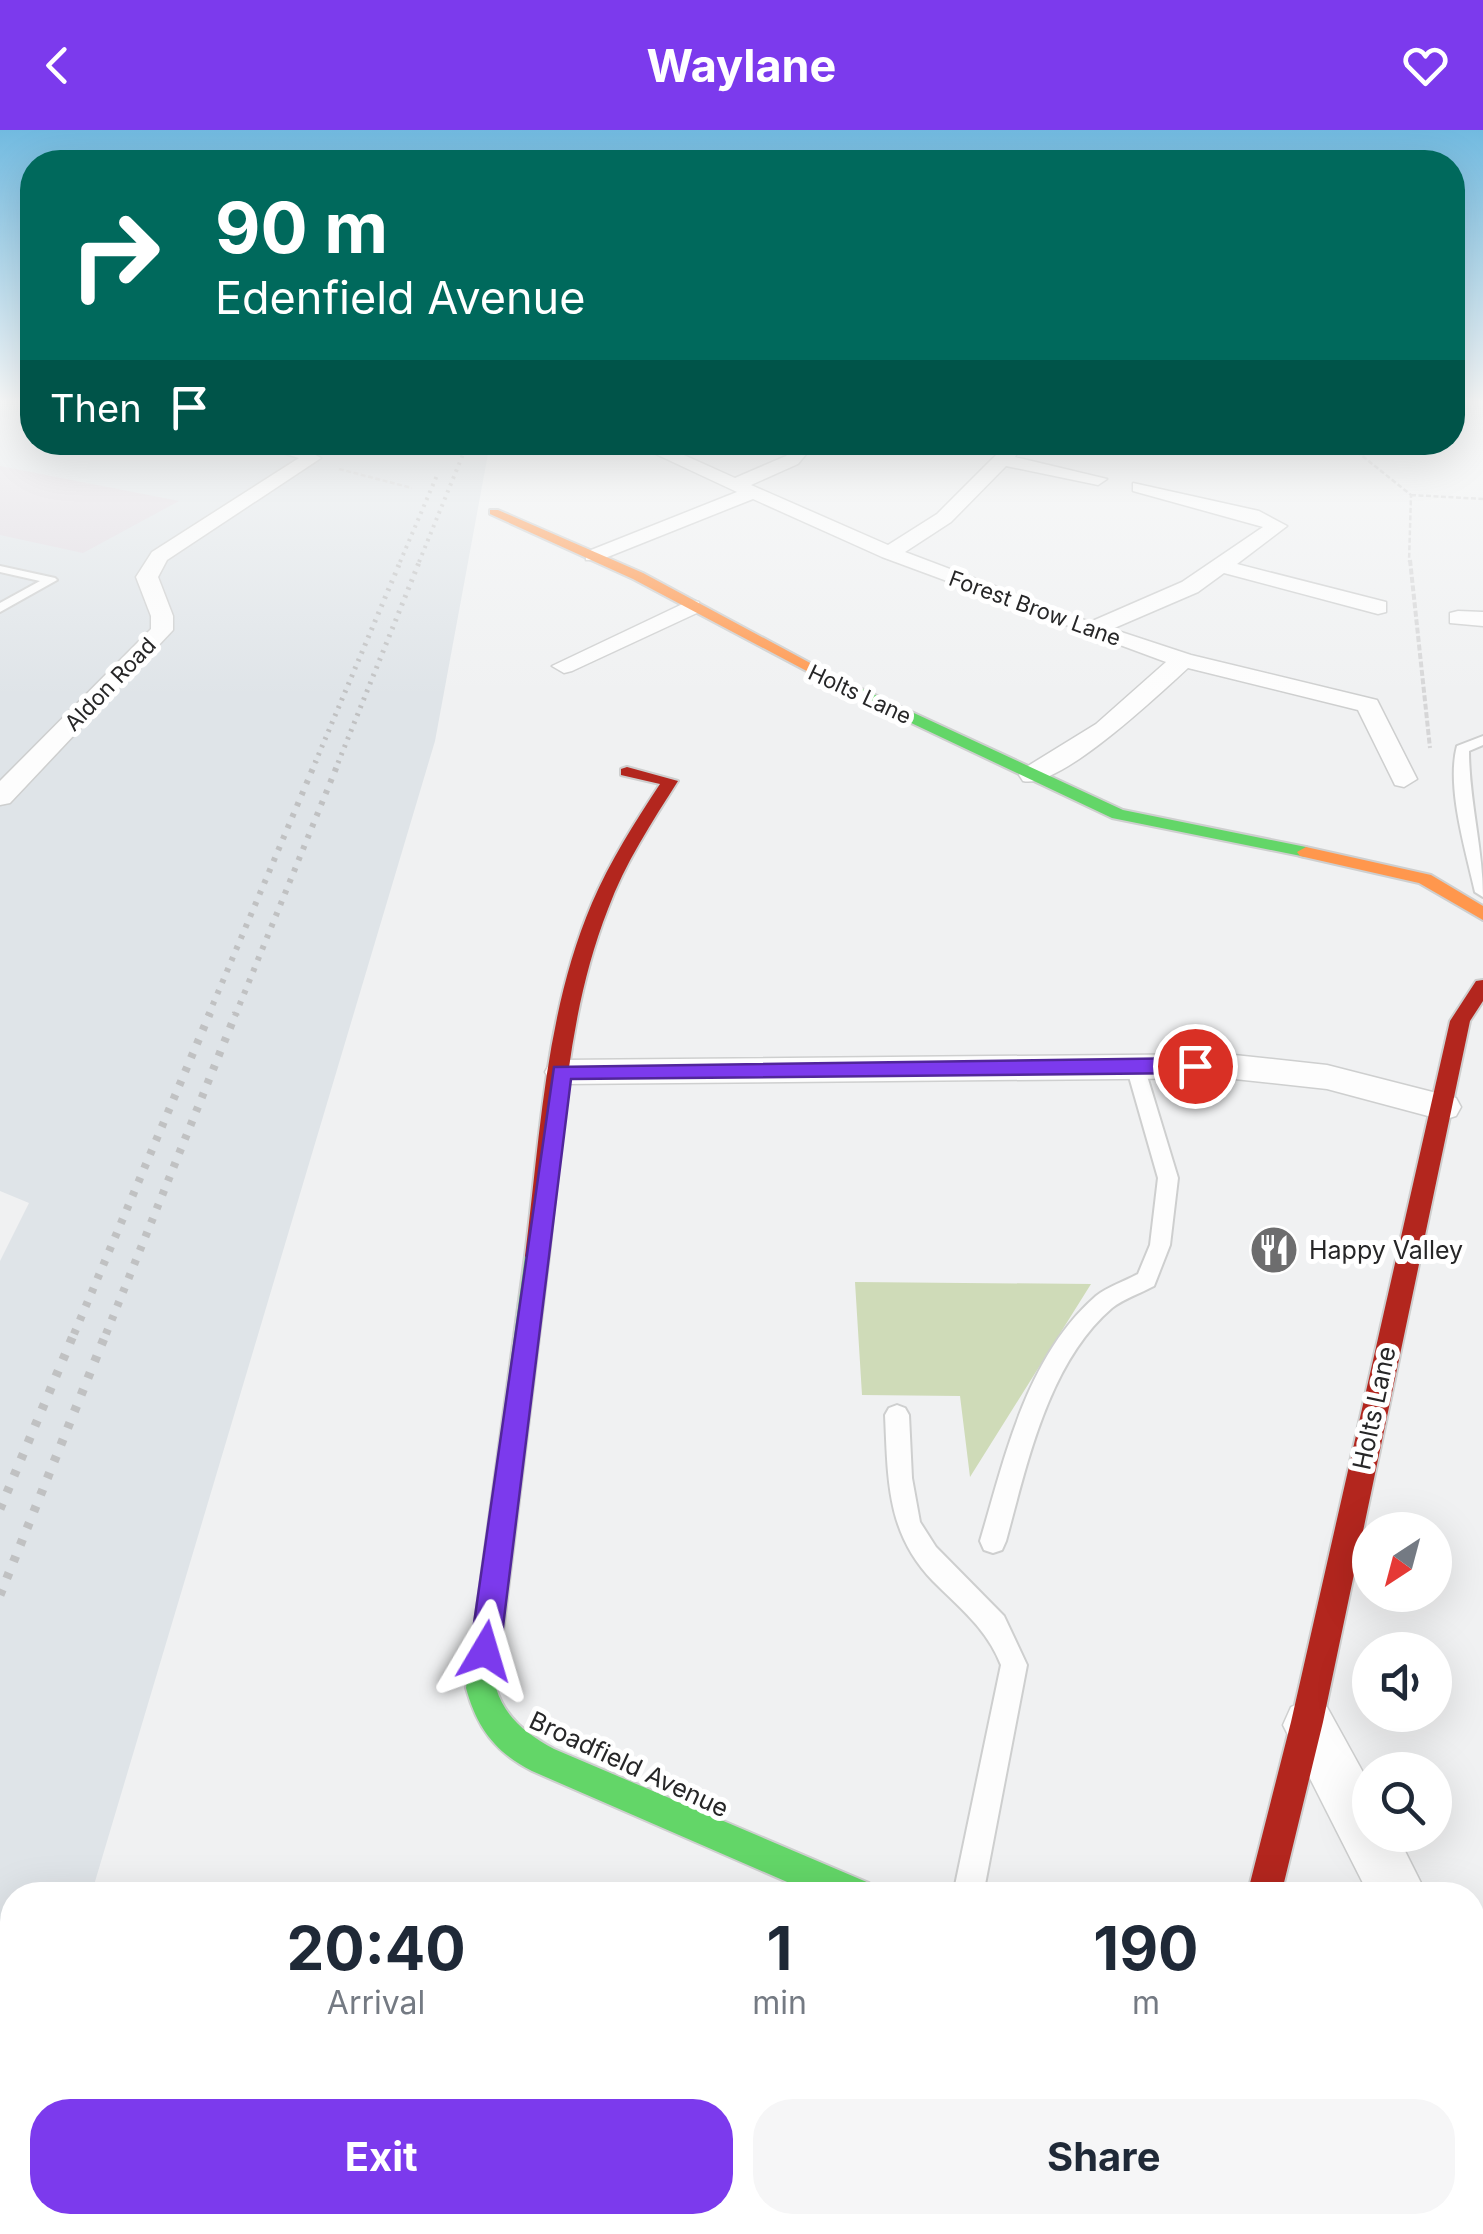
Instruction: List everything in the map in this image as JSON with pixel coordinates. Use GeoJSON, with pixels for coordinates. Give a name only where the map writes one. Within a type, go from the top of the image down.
{"type":"FeatureCollection","features":[{"type":"Feature","properties":{"kind":"street","name":"Aldon Road"},"geometry":{"type":"LineString","coordinates":[[0,797],[162,630],[162,616],[147,578],[150,567],[254,499]]}},
{"type":"Feature","properties":{"kind":"street"},"geometry":{"type":"LineString","coordinates":[[593,556],[720,499]]}},
{"type":"Feature","properties":{"kind":"street","name":"Forest Brow Lane"},"geometry":{"type":"LineString","coordinates":[[766,499],[888,553],[1091,630],[1183,660],[1368,705],[1404,779]]}},
{"type":"Feature","properties":{"kind":"street"},"geometry":{"type":"LineString","coordinates":[[888,553],[944,518],[963,499]]}},
{"type":"Feature","properties":{"kind":"street"},"geometry":{"type":"LineString","coordinates":[[1091,630],[1190,587],[1217,564],[1277,526],[1252,514],[1191,499]]}},
{"type":"Feature","properties":{"kind":"street","name":"Holts Lane"},"geometry":{"type":"LineString","coordinates":[[494,512],[593,556],[791,661],[1118,814],[1425,879],[1483,914]]}},
{"type":"Feature","properties":{"kind":"street"},"geometry":{"type":"LineString","coordinates":[[1217,564],[1378,607]]}},
{"type":"Feature","properties":{"kind":"street"},"geometry":{"type":"LineString","coordinates":[[564,666],[691,607]]}},
{"type":"Feature","properties":{"kind":"street"},"geometry":{"type":"LineString","coordinates":[[1458,618],[1483,619]]}},
{"type":"Feature","properties":{"kind":"street"},"geometry":{"type":"LineString","coordinates":[[1032,776],[1105,729],[1183,660]]}},
{"type":"Feature","properties":{"kind":"street","name":"Broadfield Avenue"},"geometry":{"type":"LineString","coordinates":[[627,772],[670,781],[614,866],[594,913],[570,1002],[480,1688],[486,1718],[516,1747],[827,1882]]}},
{"type":"Feature","properties":{"kind":"street","name":"Holts Lane"},"geometry":{"type":"LineString","coordinates":[[1267,1882],[1307,1722],[1460,1021],[1483,986]]}},
{"type":"Feature","properties":{"kind":"street"},"geometry":{"type":"LineString","coordinates":[[562,1072],[1226,1066],[1327,1077],[1443,1107]]}},
{"type":"Feature","properties":{"kind":"street"},"geometry":{"type":"LineString","coordinates":[[1307,1722],[1393,1882]]}},
{"type":"Feature","properties":{"kind":"lane"},"geometry":{"type":"LineString","coordinates":[[0,569],[50,580],[0,608]]}},
{"type":"Feature","properties":{"kind":"lane"},"geometry":{"type":"LineString","coordinates":[[1483,740],[1462,749],[1461,776],[1464,811],[1483,892]]}},
{"type":"Feature","properties":{"kind":"lane"},"geometry":{"type":"LineString","coordinates":[[994,1541],[1028,1418],[1066,1346],[1105,1301],[1146,1280],[1160,1246],[1168,1178],[1135,1066]]}},
{"type":"Feature","properties":{"kind":"lane"},"geometry":{"type":"LineString","coordinates":[[898,1415],[903,1498],[914,1538],[986,1610],[1006,1638],[1014,1666],[971,1882]]}},
{"type":"Feature","properties":{"kind":"shaded area"},"geometry":{"type":"Polygon","coordinates":[[[0,499],[480,499],[435,741],[95,1882],[0,1882],[0,1261],[29,1203],[0,1191],[0,499]]]}},
{"type":"Feature","properties":{"kind":"green space"},"geometry":{"type":"Polygon","coordinates":[[[855,1282],[1091,1284],[970,1477],[960,1396],[862,1395],[855,1282]]]}},
{"type":"Feature","properties":{"kind":"building"},"geometry":{"type":"Polygon","coordinates":[[[0,499],[179,501],[83,553],[0,535],[0,499]]]}},
{"type":"Feature","properties":{"kind":"railway"},"geometry":{"type":"LineString","coordinates":[[400,562],[427,499]]}},
{"type":"Feature","properties":{"kind":"railway"},"geometry":{"type":"LineString","coordinates":[[419,562],[445,499]]}},
{"type":"Feature","properties":{"kind":"railway"},"geometry":{"type":"LineString","coordinates":[[315,763],[401,560]]}},
{"type":"Feature","properties":{"kind":"railway"},"geometry":{"type":"LineString","coordinates":[[338,763],[420,560]]}},
{"type":"Feature","properties":{"kind":"railway"},"geometry":{"type":"LineString","coordinates":[[208,1016],[316,761]]}},
{"type":"Feature","properties":{"kind":"railway"},"geometry":{"type":"LineString","coordinates":[[235,1016],[339,761]]}},
{"type":"Feature","properties":{"kind":"railway"},"geometry":{"type":"LineString","coordinates":[[74,1334],[210,1013]]}},
{"type":"Feature","properties":{"kind":"railway"},"geometry":{"type":"LineString","coordinates":[[106,1334],[236,1013]]}},
{"type":"Feature","properties":{"kind":"railway"},"geometry":{"type":"LineString","coordinates":[[0,1509],[75,1331]]}},
{"type":"Feature","properties":{"kind":"railway"},"geometry":{"type":"LineString","coordinates":[[0,1595],[107,1331]]}},
{"type":"Feature","properties":{"kind":"traffic: fast"},"geometry":{"type":"LineString","coordinates":[[855,691],[1118,814],[1306,852]]}},
{"type":"Feature","properties":{"kind":"traffic: fast"},"geometry":{"type":"LineString","coordinates":[[537,1256],[481,1688],[490,1713],[511,1740],[543,1760],[827,1882]]}},
{"type":"Feature","properties":{"kind":"traffic: slow"},"geometry":{"type":"LineString","coordinates":[[494,512],[638,576],[855,691]]}},
{"type":"Feature","properties":{"kind":"traffic: slow"},"geometry":{"type":"LineString","coordinates":[[1306,852],[1425,879],[1483,914]]}},
{"type":"Feature","properties":{"kind":"traffic: jam"},"geometry":{"type":"LineString","coordinates":[[537,1256],[556,1088],[581,963],[609,886],[670,781],[627,772]]}},
{"type":"Feature","properties":{"kind":"traffic: jam"},"geometry":{"type":"LineString","coordinates":[[1267,1882],[1307,1722],[1460,1021],[1483,986]]}},
{"type":"Feature","properties":{"kind":"place","name":"Happy Valley"},"geometry":{"type":"Point","coordinates":[1274,1250]}},
{"type":"Feature","properties":{"kind":"route"},"geometry":{"type":"LineString","coordinates":[[485,1651],[562,1072],[1195,1066]]}}]}
